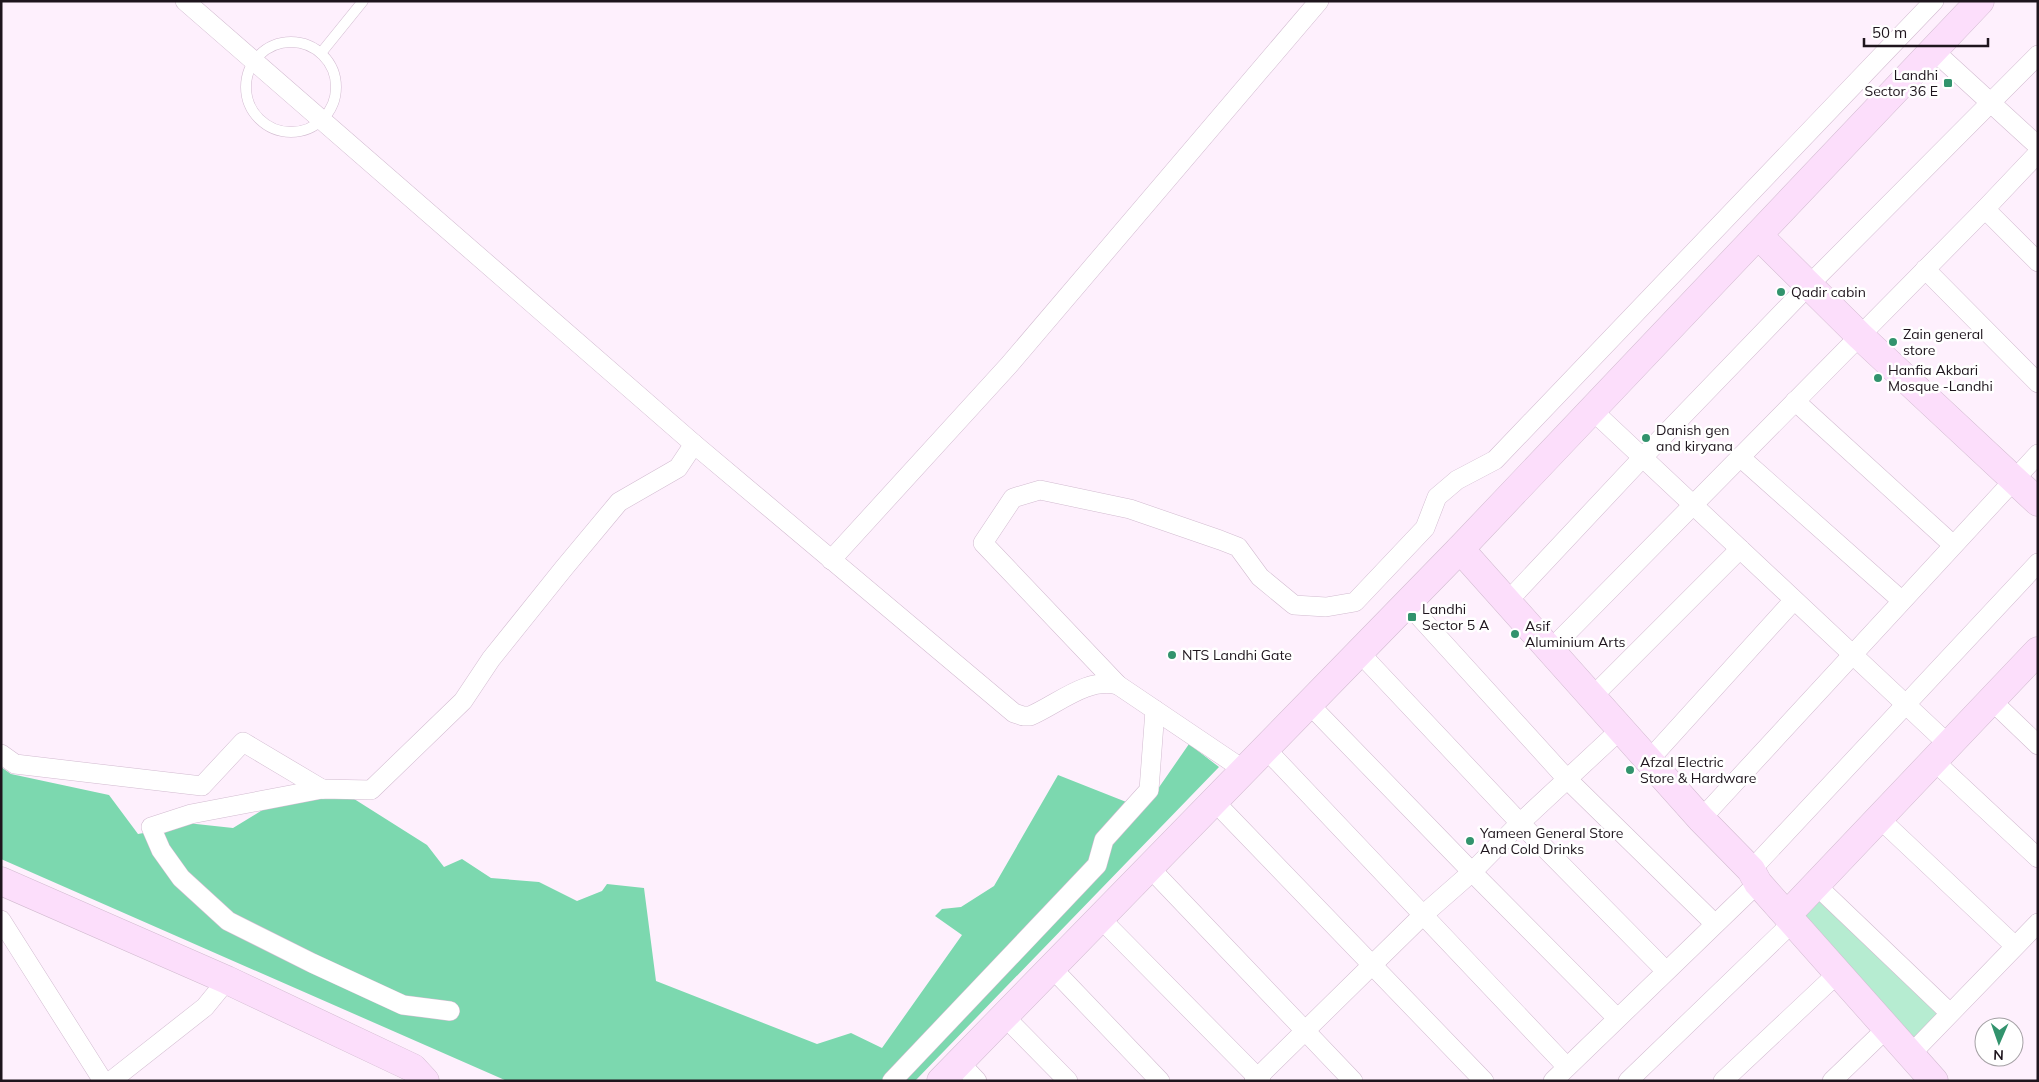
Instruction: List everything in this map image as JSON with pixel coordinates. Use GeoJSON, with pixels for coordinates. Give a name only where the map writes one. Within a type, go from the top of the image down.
{"type":"FeatureCollection","features":[{"type":"Feature","properties":{"kind":"street"},"geometry":{"type":"LineString","coordinates":[[185,1],[694,444],[1014,713],[1030,716],[1092,684],[1109,683],[1118,685]]}},
{"type":"Feature","properties":{"kind":"street"},"geometry":{"type":"LineString","coordinates":[[831,560],[1009,366],[1320,1]]}},
{"type":"Feature","properties":{"kind":"street"},"geometry":{"type":"LineString","coordinates":[[1244,770],[1118,685],[983,543],[1013,498],[1040,490],[1130,509],[1238,547],[1260,577],[1294,604],[1326,607],[1355,602],[1425,528],[1436,497],[1457,480],[1495,460],[1934,1]]}},
{"type":"Feature","properties":{"kind":"street"},"geometry":{"type":"LineString","coordinates":[[959,1074],[1004,1016],[1460,549],[1980,1]]}},
{"type":"Feature","properties":{"kind":"street"},"geometry":{"type":"LineString","coordinates":[[1934,50],[2038,146]]}},
{"type":"Feature","properties":{"kind":"street"},"geometry":{"type":"LineString","coordinates":[[1508,602],[1643,457],[1808,286],[2038,55]]}},
{"type":"Feature","properties":{"kind":"street"},"geometry":{"type":"LineString","coordinates":[[1550,650],[2038,153]]}},
{"type":"Feature","properties":{"kind":"street"},"geometry":{"type":"LineString","coordinates":[[1984,209],[2038,262]]}},
{"type":"Feature","properties":{"kind":"street"},"geometry":{"type":"LineString","coordinates":[[1758,235],[1860,336],[2038,502]]}},
{"type":"Feature","properties":{"kind":"street"},"geometry":{"type":"LineString","coordinates":[[1925,269],[2038,383]]}},
{"type":"Feature","properties":{"kind":"street"},"geometry":{"type":"LineString","coordinates":[[1795,401],[1952,544]]}},
{"type":"Feature","properties":{"kind":"street"},"geometry":{"type":"LineString","coordinates":[[1592,410],[1906,703],[1941,753],[2038,858]]}},
{"type":"Feature","properties":{"kind":"street"},"geometry":{"type":"LineString","coordinates":[[450,1011],[403,1005],[312,963],[228,921],[181,878],[161,850],[151,827],[191,814],[322,789],[371,790],[463,701],[491,659],[619,502],[678,468],[694,444]]}},
{"type":"Feature","properties":{"kind":"street"},"geometry":{"type":"LineString","coordinates":[[1700,818],[1952,544],[2038,454]]}},
{"type":"Feature","properties":{"kind":"street"},"geometry":{"type":"LineString","coordinates":[[1740,457],[1901,600]]}},
{"type":"Feature","properties":{"kind":"street"},"geometry":{"type":"LineString","coordinates":[[1460,549],[1754,876],[1934,1081]]}},
{"type":"Feature","properties":{"kind":"street"},"geometry":{"type":"LineString","coordinates":[[1592,697],[1740,549]]}},
{"type":"Feature","properties":{"kind":"street"},"geometry":{"type":"LineString","coordinates":[[1553,1081],[1715,924],[1754,876],[1906,703],[2038,563]]}},
{"type":"Feature","properties":{"kind":"street"},"geometry":{"type":"LineString","coordinates":[[1649,760],[1794,600]]}},
{"type":"Feature","properties":{"kind":"street"},"geometry":{"type":"LineString","coordinates":[[1407,603],[1567,779],[1715,924]]}},
{"type":"Feature","properties":{"kind":"street"},"geometry":{"type":"LineString","coordinates":[[1628,1081],[1790,918],[1816,884],[2038,651]]}},
{"type":"Feature","properties":{"kind":"street"},"geometry":{"type":"LineString","coordinates":[[1359,652],[1520,823],[1666,971]]}},
{"type":"Feature","properties":{"kind":"street"},"geometry":{"type":"LineString","coordinates":[[1991,700],[2038,745]]}},
{"type":"Feature","properties":{"kind":"street"},"geometry":{"type":"LineString","coordinates":[[1309,704],[1617,1018]]}},
{"type":"Feature","properties":{"kind":"street"},"geometry":{"type":"LineString","coordinates":[[892,1081],[1097,865],[1104,840],[1149,790],[1155,710]]}},
{"type":"Feature","properties":{"kind":"street"},"geometry":{"type":"LineString","coordinates":[[1100,918],[1258,1079],[1304,1030],[1620,729]]}},
{"type":"Feature","properties":{"kind":"street"},"geometry":{"type":"LineString","coordinates":[[1,754],[14,764],[202,786],[243,742],[322,789]]}},
{"type":"Feature","properties":{"kind":"street"},"geometry":{"type":"LineString","coordinates":[[1265,748],[1567,1067]]}},
{"type":"Feature","properties":{"kind":"street"},"geometry":{"type":"LineString","coordinates":[[1214,801],[1484,1081]]}},
{"type":"Feature","properties":{"kind":"street"},"geometry":{"type":"LineString","coordinates":[[1879,818],[2015,946]]}},
{"type":"Feature","properties":{"kind":"street"},"geometry":{"type":"LineString","coordinates":[[1149,867],[1353,1081]]}},
{"type":"Feature","properties":{"kind":"street"},"geometry":{"type":"LineString","coordinates":[[1,881],[227,980],[413,1068],[425,1081]]}},
{"type":"Feature","properties":{"kind":"street"},"geometry":{"type":"LineString","coordinates":[[1816,884],[1950,1013]]}},
{"type":"Feature","properties":{"kind":"street"},"geometry":{"type":"LineString","coordinates":[[1,920],[103,1081]]}},
{"type":"Feature","properties":{"kind":"street"},"geometry":{"type":"LineString","coordinates":[[1911,1054],[2038,923]]}},
{"type":"Feature","properties":{"kind":"street"},"geometry":{"type":"LineString","coordinates":[[1051,967],[1160,1081]]}},
{"type":"Feature","properties":{"kind":"street"},"geometry":{"type":"LineString","coordinates":[[1722,1081],[1838,973]]}},
{"type":"Feature","properties":{"kind":"street"},"geometry":{"type":"LineString","coordinates":[[110,1081],[205,1007],[227,980]]}},
{"type":"Feature","properties":{"kind":"street"},"geometry":{"type":"LineString","coordinates":[[1004,1016],[1068,1081]]}},
{"type":"Feature","properties":{"kind":"street"},"geometry":{"type":"LineString","coordinates":[[1832,1081],[1887,1028]]}},
{"type":"Feature","properties":{"kind":"lane"},"geometry":{"type":"LineString","coordinates":[[321,53],[363,1]]}},
{"type":"Feature","properties":{"kind":"lane"},"geometry":{"type":"LineString","coordinates":[[293,42],[308,45],[321,53],[332,67],[337,86],[333,104],[323,120],[312,127],[293,132],[273,128],[262,121],[253,111],[248,99],[246,86],[248,73],[255,61],[265,50],[278,44],[293,42]]}},
{"type":"Feature","properties":{"kind":"green space"},"geometry":{"type":"Polygon","coordinates":[[[1189,744],[1219,767],[915,1081],[507,1081],[1,859],[1,767],[11,774],[109,795],[138,834],[187,823],[233,828],[264,809],[320,797],[351,797],[427,845],[444,867],[462,859],[491,878],[539,882],[577,901],[602,891],[607,884],[644,888],[656,981],[817,1044],[851,1033],[882,1048],[962,935],[935,916],[942,909],[961,907],[994,886],[1058,775],[1144,809],[1189,744]]]}},
{"type":"Feature","properties":{"kind":"green space"},"geometry":{"type":"Polygon","coordinates":[[[1816,885],[1950,1013],[1911,1054],[1787,915],[1816,885]]]}},
{"type":"Feature","properties":{"kind":"place","name":"Landhi Sector 36 E"},"geometry":{"type":"Point","coordinates":[1948,83]}},
{"type":"Feature","properties":{"kind":"place","name":"Qadir cabin"},"geometry":{"type":"Point","coordinates":[1781,292]}},
{"type":"Feature","properties":{"kind":"place","name":"Zain general store"},"geometry":{"type":"Point","coordinates":[1893,342]}},
{"type":"Feature","properties":{"kind":"place","name":"Hanfia Akbari Mosque -Landhi"},"geometry":{"type":"Point","coordinates":[1878,378]}},
{"type":"Feature","properties":{"kind":"place","name":"Danish gen and kiryana"},"geometry":{"type":"Point","coordinates":[1646,438]}},
{"type":"Feature","properties":{"kind":"place","name":"Landhi Sector 5 A"},"geometry":{"type":"Point","coordinates":[1412,617]}},
{"type":"Feature","properties":{"kind":"place","name":"Asif Aluminium Arts"},"geometry":{"type":"Point","coordinates":[1515,634]}},
{"type":"Feature","properties":{"kind":"place","name":"NTS Landhi Gate"},"geometry":{"type":"Point","coordinates":[1172,655]}},
{"type":"Feature","properties":{"kind":"place","name":"Afzal Electric Store & Hardware"},"geometry":{"type":"Point","coordinates":[1630,770]}},
{"type":"Feature","properties":{"kind":"place","name":"Yameen General Store And Cold Drinks"},"geometry":{"type":"Point","coordinates":[1470,841]}}]}
